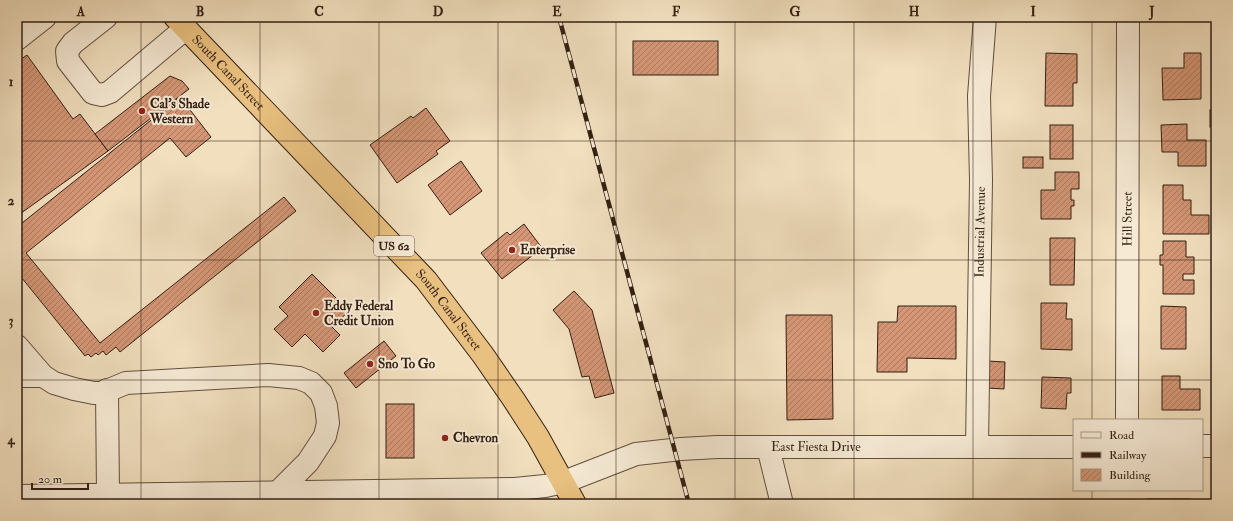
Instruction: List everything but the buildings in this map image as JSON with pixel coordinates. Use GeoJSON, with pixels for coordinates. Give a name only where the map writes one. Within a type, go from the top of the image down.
{"type":"FeatureCollection","features":[{"type":"Feature","properties":{"kind":"highway","name":"South Canal Street"},"geometry":{"type":"LineString","coordinates":[[181,23],[426,280],[483,355],[514,400],[564,482],[575,504]]}},
{"type":"Feature","properties":{"kind":"street"},"geometry":{"type":"LineString","coordinates":[[17,39],[45,17]]}},
{"type":"Feature","properties":{"kind":"street"},"geometry":{"type":"LineString","coordinates":[[106,17],[73,43],[67,51],[68,61],[93,93],[102,96],[110,92],[181,23]]}},
{"type":"Feature","properties":{"kind":"street","name":"Industrial Avenue"},"geometry":{"type":"LineString","coordinates":[[977,447],[981,180],[979,96],[985,17]]}},
{"type":"Feature","properties":{"kind":"street","name":"Hill Street"},"geometry":{"type":"LineString","coordinates":[[1127,419],[1128,17]]}},
{"type":"Feature","properties":{"kind":"street"},"geometry":{"type":"LineString","coordinates":[[17,346],[43,376],[54,383],[94,393],[126,383],[268,375],[299,378],[311,383],[321,393],[326,406],[328,422],[325,436],[308,462],[278,492]]}},
{"type":"Feature","properties":{"kind":"street"},"geometry":{"type":"LineString","coordinates":[[17,376],[43,376]]}},
{"type":"Feature","properties":{"kind":"street"},"geometry":{"type":"LineString","coordinates":[[107,390],[108,495]]}},
{"type":"Feature","properties":{"kind":"street"},"geometry":{"type":"LineString","coordinates":[[1203,446],[1216,446]]}},
{"type":"Feature","properties":{"kind":"street","name":"East Fiesta Drive"},"geometry":{"type":"LineString","coordinates":[[24,499],[108,495],[131,499],[249,498],[278,492],[372,498],[515,489],[545,486],[564,482],[636,454],[717,447],[1073,447]]}},
{"type":"Feature","properties":{"kind":"street"},"geometry":{"type":"LineString","coordinates":[[768,447],[782,504]]}},
{"type":"Feature","properties":{"kind":"railway"},"geometry":{"type":"LineString","coordinates":[[559,17],[689,504]]}},
{"type":"Feature","properties":{"kind":"place","name":"Cal's Shade Western"},"geometry":{"type":"Point","coordinates":[142,111]}},
{"type":"Feature","properties":{"kind":"place","name":"Enterprise"},"geometry":{"type":"Point","coordinates":[512,250]}},
{"type":"Feature","properties":{"kind":"place","name":"Eddy Federal Credit Union"},"geometry":{"type":"Point","coordinates":[316,313]}},
{"type":"Feature","properties":{"kind":"place","name":"Sno To Go"},"geometry":{"type":"Point","coordinates":[370,364]}},
{"type":"Feature","properties":{"kind":"place","name":"Chevron"},"geometry":{"type":"Point","coordinates":[445,438]}}]}
